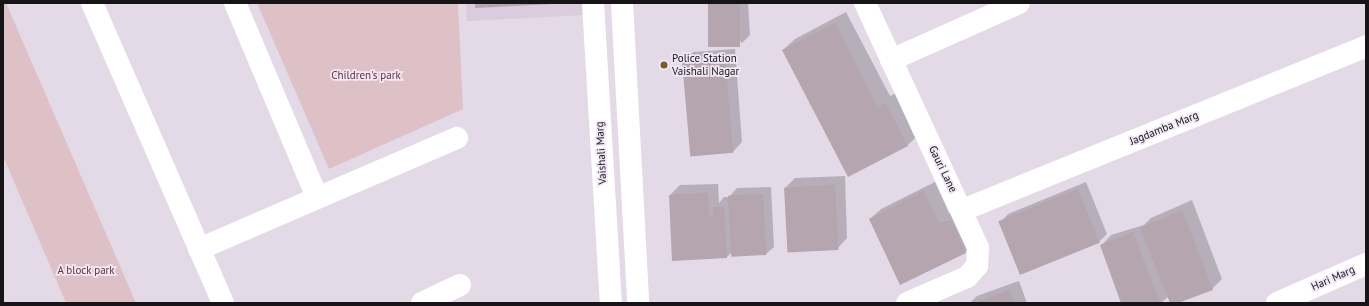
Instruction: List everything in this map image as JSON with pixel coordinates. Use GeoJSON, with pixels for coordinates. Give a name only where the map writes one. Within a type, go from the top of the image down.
{"type":"FeatureCollection","features":[{"type":"Feature","properties":{"kind":"street"},"geometry":{"type":"LineString","coordinates":[[92,3],[223,303]]}},
{"type":"Feature","properties":{"kind":"street"},"geometry":{"type":"LineString","coordinates":[[235,3],[317,197]]}},
{"type":"Feature","properties":{"kind":"street","name":"Vaishali Marg"},"geometry":{"type":"LineString","coordinates":[[593,3],[611,303]]}},
{"type":"Feature","properties":{"kind":"street"},"geometry":{"type":"LineString","coordinates":[[622,3],[638,303]]}},
{"type":"Feature","properties":{"kind":"street","name":"Gauri Lane"},"geometry":{"type":"LineString","coordinates":[[865,3],[963,210],[978,248],[977,266],[967,277],[907,303]]}},
{"type":"Feature","properties":{"kind":"street"},"geometry":{"type":"LineString","coordinates":[[891,60],[1019,3]]}},
{"type":"Feature","properties":{"kind":"street","name":"Jagdamba Marg"},"geometry":{"type":"LineString","coordinates":[[963,210],[1366,46]]}},
{"type":"Feature","properties":{"kind":"street"},"geometry":{"type":"LineString","coordinates":[[199,248],[457,138]]}},
{"type":"Feature","properties":{"kind":"street"},"geometry":{"type":"LineString","coordinates":[[602,169],[631,169]]}},
{"type":"Feature","properties":{"kind":"street","name":"Hari Marg"},"geometry":{"type":"LineString","coordinates":[[1277,303],[1366,264]]}},
{"type":"Feature","properties":{"kind":"street"},"geometry":{"type":"LineString","coordinates":[[422,303],[460,285]]}},
{"type":"Feature","properties":{"kind":"shaded area"},"geometry":{"type":"Polygon","coordinates":[[[466,3],[584,3],[585,15],[467,21],[466,3]]]}},
{"type":"Feature","properties":{"kind":"green space","name":"A block park"},"geometry":{"type":"Polygon","coordinates":[[[3,3],[6,3],[136,303],[66,303],[3,156],[3,3]]]}},
{"type":"Feature","properties":{"kind":"green space","name":"Children's park"},"geometry":{"type":"Polygon","coordinates":[[[257,3],[458,3],[463,109],[329,169],[257,3]]]}},
{"type":"Feature","properties":{"kind":"building"},"geometry":{"type":"Polygon","coordinates":[[[475,3],[553,3],[553,4],[475,8],[475,3]]]}},
{"type":"Feature","properties":{"kind":"building"},"geometry":{"type":"Polygon","coordinates":[[[708,3],[740,3],[740,47],[708,47],[708,3]]]}},
{"type":"Feature","properties":{"kind":"building"},"geometry":{"type":"Polygon","coordinates":[[[835,23],[878,107],[885,103],[908,146],[848,177],[782,50],[835,23]]]}},
{"type":"Feature","properties":{"kind":"building"},"geometry":{"type":"Polygon","coordinates":[[[725,59],[733,153],[690,156],[682,63],[725,59]]]}},
{"type":"Feature","properties":{"kind":"building"},"geometry":{"type":"Polygon","coordinates":[[[835,185],[838,250],[787,253],[784,188],[835,185]]]}},
{"type":"Feature","properties":{"kind":"building"},"geometry":{"type":"Polygon","coordinates":[[[1078,189],[1100,243],[1020,275],[998,221],[1078,189]]]}},
{"type":"Feature","properties":{"kind":"building"},"geometry":{"type":"Polygon","coordinates":[[[924,191],[939,223],[951,220],[966,253],[900,285],[869,219],[924,191]]]}},
{"type":"Feature","properties":{"kind":"building"},"geometry":{"type":"Polygon","coordinates":[[[708,193],[709,216],[713,215],[713,207],[724,207],[727,258],[672,261],[669,195],[708,193]]]}},
{"type":"Feature","properties":{"kind":"building"},"geometry":{"type":"Polygon","coordinates":[[[763,194],[766,255],[731,257],[728,196],[763,194]]]}},
{"type":"Feature","properties":{"kind":"building"},"geometry":{"type":"Polygon","coordinates":[[[1182,210],[1213,290],[1178,303],[1170,303],[1140,228],[1182,210]]]}},
{"type":"Feature","properties":{"kind":"building"},"geometry":{"type":"Polygon","coordinates":[[[1133,232],[1160,303],[1121,303],[1100,245],[1133,232]]]}},
{"type":"Feature","properties":{"kind":"building"},"geometry":{"type":"Polygon","coordinates":[[[1009,290],[1014,303],[974,303],[1009,290]]]}},
{"type":"Feature","properties":{"kind":"place","name":"Police Station Vaishali Nagar"},"geometry":{"type":"Point","coordinates":[664,65]}}]}
